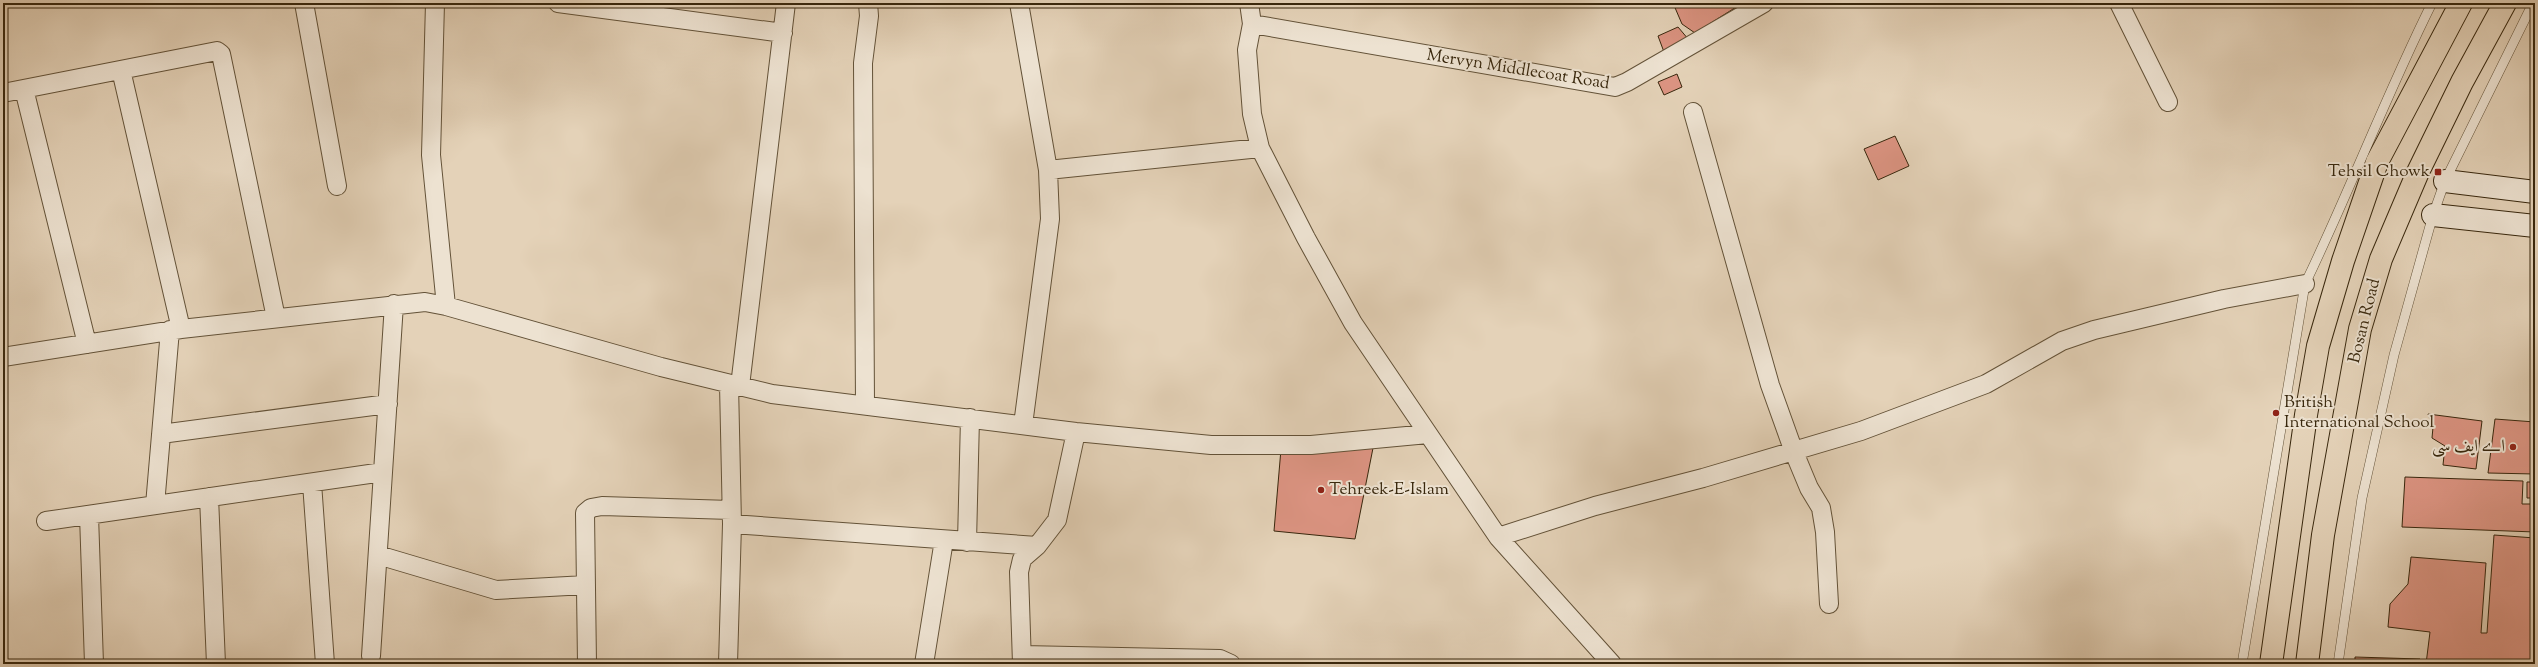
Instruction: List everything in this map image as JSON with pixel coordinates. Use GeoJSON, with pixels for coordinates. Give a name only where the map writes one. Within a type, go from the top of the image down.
{"type":"FeatureCollection","features":[{"type":"Feature","properties":{"kind":"main road"},"geometry":{"type":"LineString","coordinates":[[2271,664],[2306,415],[2318,346],[2342,261],[2377,162],[2461,3]]}},
{"type":"Feature","properties":{"kind":"main road","name":"Bosan Road"},"geometry":{"type":"LineString","coordinates":[[2306,664],[2323,535],[2360,329],[2381,259],[2418,172],[2462,82],[2505,3]]}},
{"type":"Feature","properties":{"kind":"street"},"geometry":{"type":"LineString","coordinates":[[304,3],[337,186]]}},
{"type":"Feature","properties":{"kind":"street"},"geometry":{"type":"LineString","coordinates":[[435,3],[431,155],[446,306]]}},
{"type":"Feature","properties":{"kind":"street"},"geometry":{"type":"LineString","coordinates":[[558,3],[783,33]]}},
{"type":"Feature","properties":{"kind":"street"},"geometry":{"type":"LineString","coordinates":[[728,664],[735,385],[786,3]]}},
{"type":"Feature","properties":{"kind":"street"},"geometry":{"type":"LineString","coordinates":[[866,404],[863,63],[869,16],[868,3]]}},
{"type":"Feature","properties":{"kind":"street"},"geometry":{"type":"LineString","coordinates":[[1019,3],[1048,170],[1049,240],[1023,425]]}},
{"type":"Feature","properties":{"kind":"street"},"geometry":{"type":"LineString","coordinates":[[1249,3],[1252,24],[1247,50],[1252,114],[1260,148],[1306,238],[1353,323],[1498,537],[1612,664]]}},
{"type":"Feature","properties":{"kind":"street","name":"Mervyn Middlecoat Road"},"geometry":{"type":"LineString","coordinates":[[1252,24],[1614,87],[1626,82],[1764,3]]}},
{"type":"Feature","properties":{"kind":"street"},"geometry":{"type":"LineString","coordinates":[[2120,3],[2168,102]]}},
{"type":"Feature","properties":{"kind":"street"},"geometry":{"type":"LineString","coordinates":[[3,93],[217,51],[221,54],[276,318]]}},
{"type":"Feature","properties":{"kind":"street"},"geometry":{"type":"LineString","coordinates":[[120,70],[176,330],[161,434],[155,505]]}},
{"type":"Feature","properties":{"kind":"street"},"geometry":{"type":"LineString","coordinates":[[24,89],[87,344]]}},
{"type":"Feature","properties":{"kind":"street"},"geometry":{"type":"LineString","coordinates":[[1693,112],[1770,385],[1794,452],[1809,488],[1821,508],[1825,532],[1829,604]]}},
{"type":"Feature","properties":{"kind":"street"},"geometry":{"type":"LineString","coordinates":[[1048,170],[1260,148]]}},
{"type":"Feature","properties":{"kind":"street"},"geometry":{"type":"LineString","coordinates":[[2445,181],[2535,192]]}},
{"type":"Feature","properties":{"kind":"street"},"geometry":{"type":"LineString","coordinates":[[2433,215],[2535,226]]}},
{"type":"Feature","properties":{"kind":"street"},"geometry":{"type":"LineString","coordinates":[[1498,537],[1596,506],[1794,452],[1861,431],[1986,384],[2062,341],[2094,330],[2224,299],[2305,284]]}},
{"type":"Feature","properties":{"kind":"street"},"geometry":{"type":"LineString","coordinates":[[3,357],[176,330],[394,304],[425,302],[446,306],[661,367],[772,394],[866,404],[1076,432],[1211,445],[1311,445],[1428,434]]}},
{"type":"Feature","properties":{"kind":"street"},"geometry":{"type":"LineString","coordinates":[[371,656],[394,304]]}},
{"type":"Feature","properties":{"kind":"street"},"geometry":{"type":"LineString","coordinates":[[161,434],[388,404]]}},
{"type":"Feature","properties":{"kind":"street"},"geometry":{"type":"LineString","coordinates":[[968,542],[970,418]]}},
{"type":"Feature","properties":{"kind":"street"},"geometry":{"type":"LineString","coordinates":[[1076,432],[1057,520],[1037,546],[1022,559],[1019,572],[1022,659],[1220,659],[1231,664]]}},
{"type":"Feature","properties":{"kind":"street"},"geometry":{"type":"LineString","coordinates":[[46,521],[383,472]]}},
{"type":"Feature","properties":{"kind":"street"},"geometry":{"type":"LineString","coordinates":[[312,483],[324,664]]}},
{"type":"Feature","properties":{"kind":"street"},"geometry":{"type":"LineString","coordinates":[[209,497],[216,664]]}},
{"type":"Feature","properties":{"kind":"street"},"geometry":{"type":"LineString","coordinates":[[587,664],[585,513],[591,508],[602,506],[731,517],[944,540],[1037,546]]}},
{"type":"Feature","properties":{"kind":"street"},"geometry":{"type":"LineString","coordinates":[[89,515],[94,664]]}},
{"type":"Feature","properties":{"kind":"street"},"geometry":{"type":"LineString","coordinates":[[924,664],[944,540]]}},
{"type":"Feature","properties":{"kind":"street"},"geometry":{"type":"LineString","coordinates":[[378,556],[496,590],[586,585]]}},
{"type":"Feature","properties":{"kind":"lane"},"geometry":{"type":"LineString","coordinates":[[2242,664],[2305,284],[2329,236],[2397,74],[2432,3]]}},
{"type":"Feature","properties":{"kind":"lane"},"geometry":{"type":"LineString","coordinates":[[2338,664],[2362,498],[2394,355],[2433,215],[2445,181],[2533,3]]}},
{"type":"Feature","properties":{"kind":"building"},"geometry":{"type":"Polygon","coordinates":[[[1673,3],[1741,4],[1695,33],[1682,24],[1673,3]]]}},
{"type":"Feature","properties":{"kind":"building"},"geometry":{"type":"Polygon","coordinates":[[[1678,27],[1689,40],[1664,52],[1658,36],[1678,27]]]}},
{"type":"Feature","properties":{"kind":"building"},"geometry":{"type":"Polygon","coordinates":[[[1677,74],[1682,87],[1664,95],[1658,82],[1677,74]]]}},
{"type":"Feature","properties":{"kind":"building"},"geometry":{"type":"Polygon","coordinates":[[[1895,136],[1909,166],[1878,180],[1864,149],[1895,136]]]}},
{"type":"Feature","properties":{"kind":"building"},"geometry":{"type":"Polygon","coordinates":[[[2428,414],[2482,421],[2476,469],[2443,465],[2445,446],[2432,438],[2433,427],[2428,414]]]}},
{"type":"Feature","properties":{"kind":"building","name":"اے ایف سی"},"geometry":{"type":"Polygon","coordinates":[[[2495,419],[2535,422],[2535,474],[2488,473],[2495,419]]]}},
{"type":"Feature","properties":{"kind":"building","name":"Tehreek-E-Islam"},"geometry":{"type":"Polygon","coordinates":[[[1374,443],[1355,539],[1274,531],[1281,449],[1374,443]]]}},
{"type":"Feature","properties":{"kind":"building"},"geometry":{"type":"Polygon","coordinates":[[[2405,477],[2523,481],[2522,504],[2535,504],[2535,532],[2402,527],[2405,477]]]}},
{"type":"Feature","properties":{"kind":"building"},"geometry":{"type":"Polygon","coordinates":[[[2527,482],[2535,482],[2535,498],[2527,498],[2527,482]]]}},
{"type":"Feature","properties":{"kind":"building"},"geometry":{"type":"Polygon","coordinates":[[[2494,535],[2535,538],[2535,664],[2426,664],[2430,632],[2388,627],[2390,604],[2408,584],[2411,557],[2486,563],[2481,633],[2487,633],[2494,535]]]}},
{"type":"Feature","properties":{"kind":"building"},"geometry":{"type":"Polygon","coordinates":[[[2355,657],[2420,659],[2420,664],[2355,664],[2355,657]]]}},
{"type":"Feature","properties":{"kind":"place","name":"Tehsil Chowk"},"geometry":{"type":"Point","coordinates":[2438,172]}},
{"type":"Feature","properties":{"kind":"place","name":"British International School"},"geometry":{"type":"Point","coordinates":[2276,413]}},
{"type":"Feature","properties":{"kind":"place","name":"اے ایف سی"},"geometry":{"type":"Point","coordinates":[2513,447]}},
{"type":"Feature","properties":{"kind":"place","name":"Tehreek-E-Islam"},"geometry":{"type":"Point","coordinates":[1321,490]}}]}
